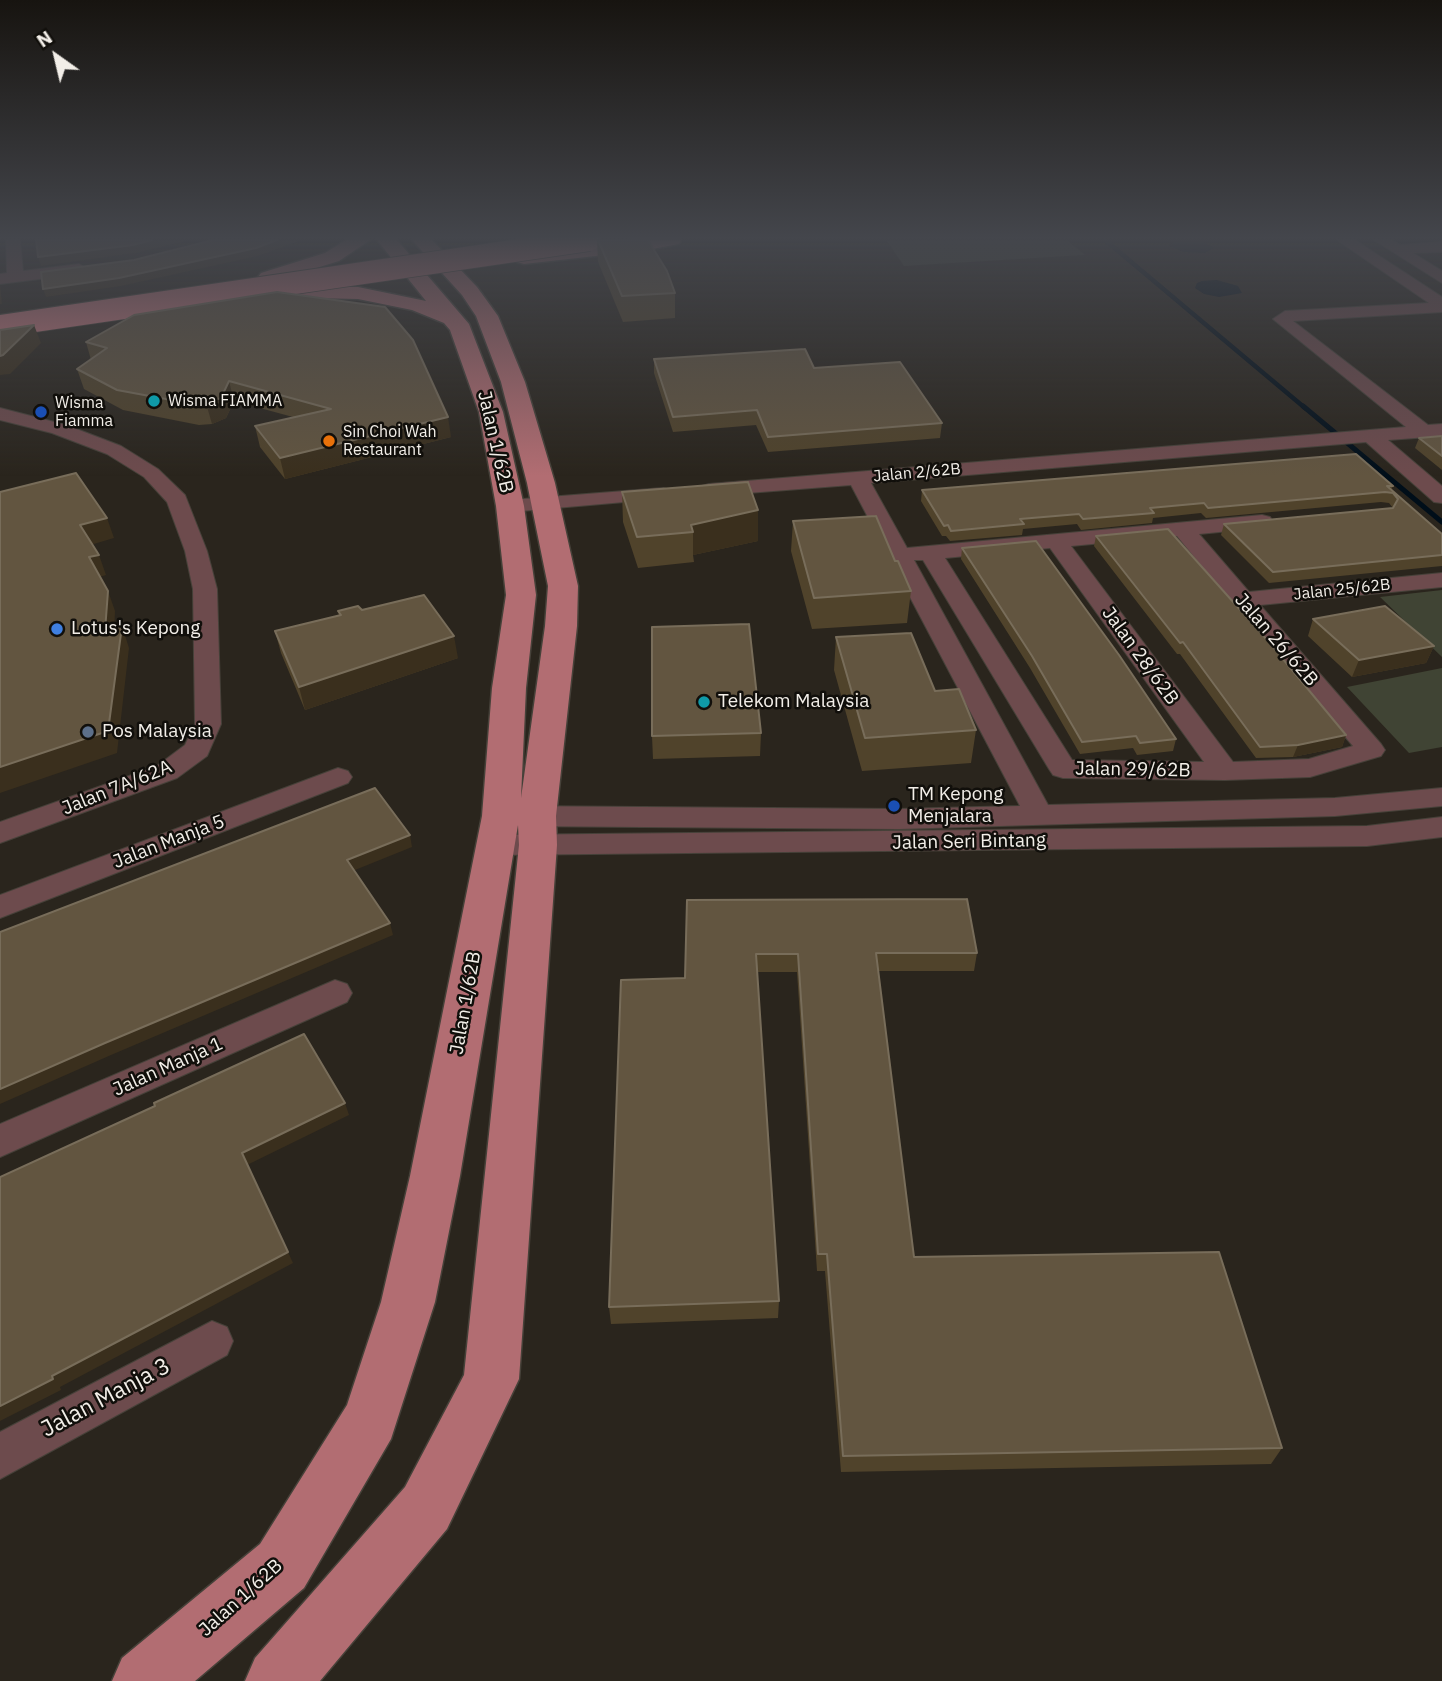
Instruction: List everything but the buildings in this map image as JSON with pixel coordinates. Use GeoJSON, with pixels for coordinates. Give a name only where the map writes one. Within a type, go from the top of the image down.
{"type":"FeatureCollection","features":[{"type":"Feature","properties":{"kind":"highway"},"geometry":{"type":"LineString","coordinates":[[0,325],[43,318]]}},
{"type":"Feature","properties":{"kind":"highway"},"geometry":{"type":"LineString","coordinates":[[0,325],[45,318]]}},
{"type":"Feature","properties":{"kind":"main road"},"geometry":{"type":"LineString","coordinates":[[0,325],[42,318]]}},
{"type":"Feature","properties":{"kind":"main road"},"geometry":{"type":"LineString","coordinates":[[447,318],[457,323]]}},
{"type":"Feature","properties":{"kind":"main road","name":"Jalan 1/62B"},"geometry":{"type":"LineString","coordinates":[[278,1681],[426,1508],[491,1379],[518,831],[509,688],[520,595],[510,506],[491,412],[453,318]]}},
{"type":"Feature","properties":{"kind":"main road","name":"Jalan 1/62B"},"geometry":{"type":"LineString","coordinates":[[145,1681],[282,1566],[370,1419],[408,1302],[435,1176],[518,831],[563,601],[545,503],[513,382],[488,318]]}},
{"type":"Feature","properties":{"kind":"street"},"geometry":{"type":"LineString","coordinates":[[1281,318],[1432,431]]}},
{"type":"Feature","properties":{"kind":"street","name":"Jalan 7A/62A"},"geometry":{"type":"LineString","coordinates":[[0,414],[59,429],[114,450],[151,473],[177,500],[196,551],[205,589],[208,724],[197,750],[167,772],[0,833]]}},
{"type":"Feature","properties":{"kind":"street"},"geometry":{"type":"LineString","coordinates":[[1370,435],[1432,431]]}},
{"type":"Feature","properties":{"kind":"street"},"geometry":{"type":"LineString","coordinates":[[1370,435],[1442,497]]}},
{"type":"Feature","properties":{"kind":"street","name":"Jalan 2/62B"},"geometry":{"type":"LineString","coordinates":[[510,506],[1340,452],[1325,439],[1370,435]]}},
{"type":"Feature","properties":{"kind":"street"},"geometry":{"type":"LineString","coordinates":[[862,485],[1039,816]]}},
{"type":"Feature","properties":{"kind":"street"},"geometry":{"type":"LineString","coordinates":[[900,555],[1288,520]]}},
{"type":"Feature","properties":{"kind":"street","name":"Jalan 26/62B"},"geometry":{"type":"LineString","coordinates":[[1182,529],[1371,750]]}},
{"type":"Feature","properties":{"kind":"street","name":"Jalan 28/62B"},"geometry":{"type":"LineString","coordinates":[[1056,541],[1225,771]]}},
{"type":"Feature","properties":{"kind":"street","name":"Jalan 29/62B"},"geometry":{"type":"LineString","coordinates":[[930,552],[1062,769],[1225,771],[1310,768],[1371,750]]}},
{"type":"Feature","properties":{"kind":"street","name":"Jalan 25/62B"},"geometry":{"type":"LineString","coordinates":[[1242,600],[1442,580]]}},
{"type":"Feature","properties":{"kind":"street","name":"Jalan Manja 5"},"geometry":{"type":"LineString","coordinates":[[0,907],[338,777]]}},
{"type":"Feature","properties":{"kind":"street","name":"Jalan Seri Bintang"},"geometry":{"type":"LineString","coordinates":[[518,831],[1322,808],[1442,797]]}},
{"type":"Feature","properties":{"kind":"street","name":"Jalan Seri Bintang"},"geometry":{"type":"LineString","coordinates":[[518,831],[1367,836],[1442,827]]}},
{"type":"Feature","properties":{"kind":"street","name":"Jalan Manja 1"},"geometry":{"type":"LineString","coordinates":[[0,1141],[335,993]]}},
{"type":"Feature","properties":{"kind":"street","name":"Jalan Manja 3"},"geometry":{"type":"LineString","coordinates":[[0,1456],[212,1341]]}},
{"type":"Feature","properties":{"kind":"green space"},"geometry":{"type":"Polygon","coordinates":[[[1442,590],[1442,657],[1380,597],[1442,590]]]}},
{"type":"Feature","properties":{"kind":"green space"},"geometry":{"type":"Polygon","coordinates":[[[1442,668],[1442,747],[1409,753],[1347,687],[1442,668]]]}},
{"type":"Feature","properties":{"kind":"waterway"},"geometry":{"type":"LineString","coordinates":[[1198,318],[1305,408]]}},
{"type":"Feature","properties":{"kind":"waterway"},"geometry":{"type":"LineString","coordinates":[[1303,406],[1442,522]]}},
{"type":"Feature","properties":{"kind":"place","name":"Wisma FIAMMA"},"geometry":{"type":"Point","coordinates":[154,401]}},
{"type":"Feature","properties":{"kind":"place","name":"Wisma Fiamma"},"geometry":{"type":"Point","coordinates":[41,412]}},
{"type":"Feature","properties":{"kind":"place","name":"Sin Choi Wah Restaurant"},"geometry":{"type":"Point","coordinates":[329,441]}},
{"type":"Feature","properties":{"kind":"place","name":"Lotus's Kepong"},"geometry":{"type":"Point","coordinates":[57,629]}},
{"type":"Feature","properties":{"kind":"place","name":"Telekom Malaysia"},"geometry":{"type":"Point","coordinates":[704,702]}},
{"type":"Feature","properties":{"kind":"place","name":"Pos Malaysia"},"geometry":{"type":"Point","coordinates":[88,732]}},
{"type":"Feature","properties":{"kind":"place","name":"TM Kepong Menjalara"},"geometry":{"type":"Point","coordinates":[894,806]}}]}
